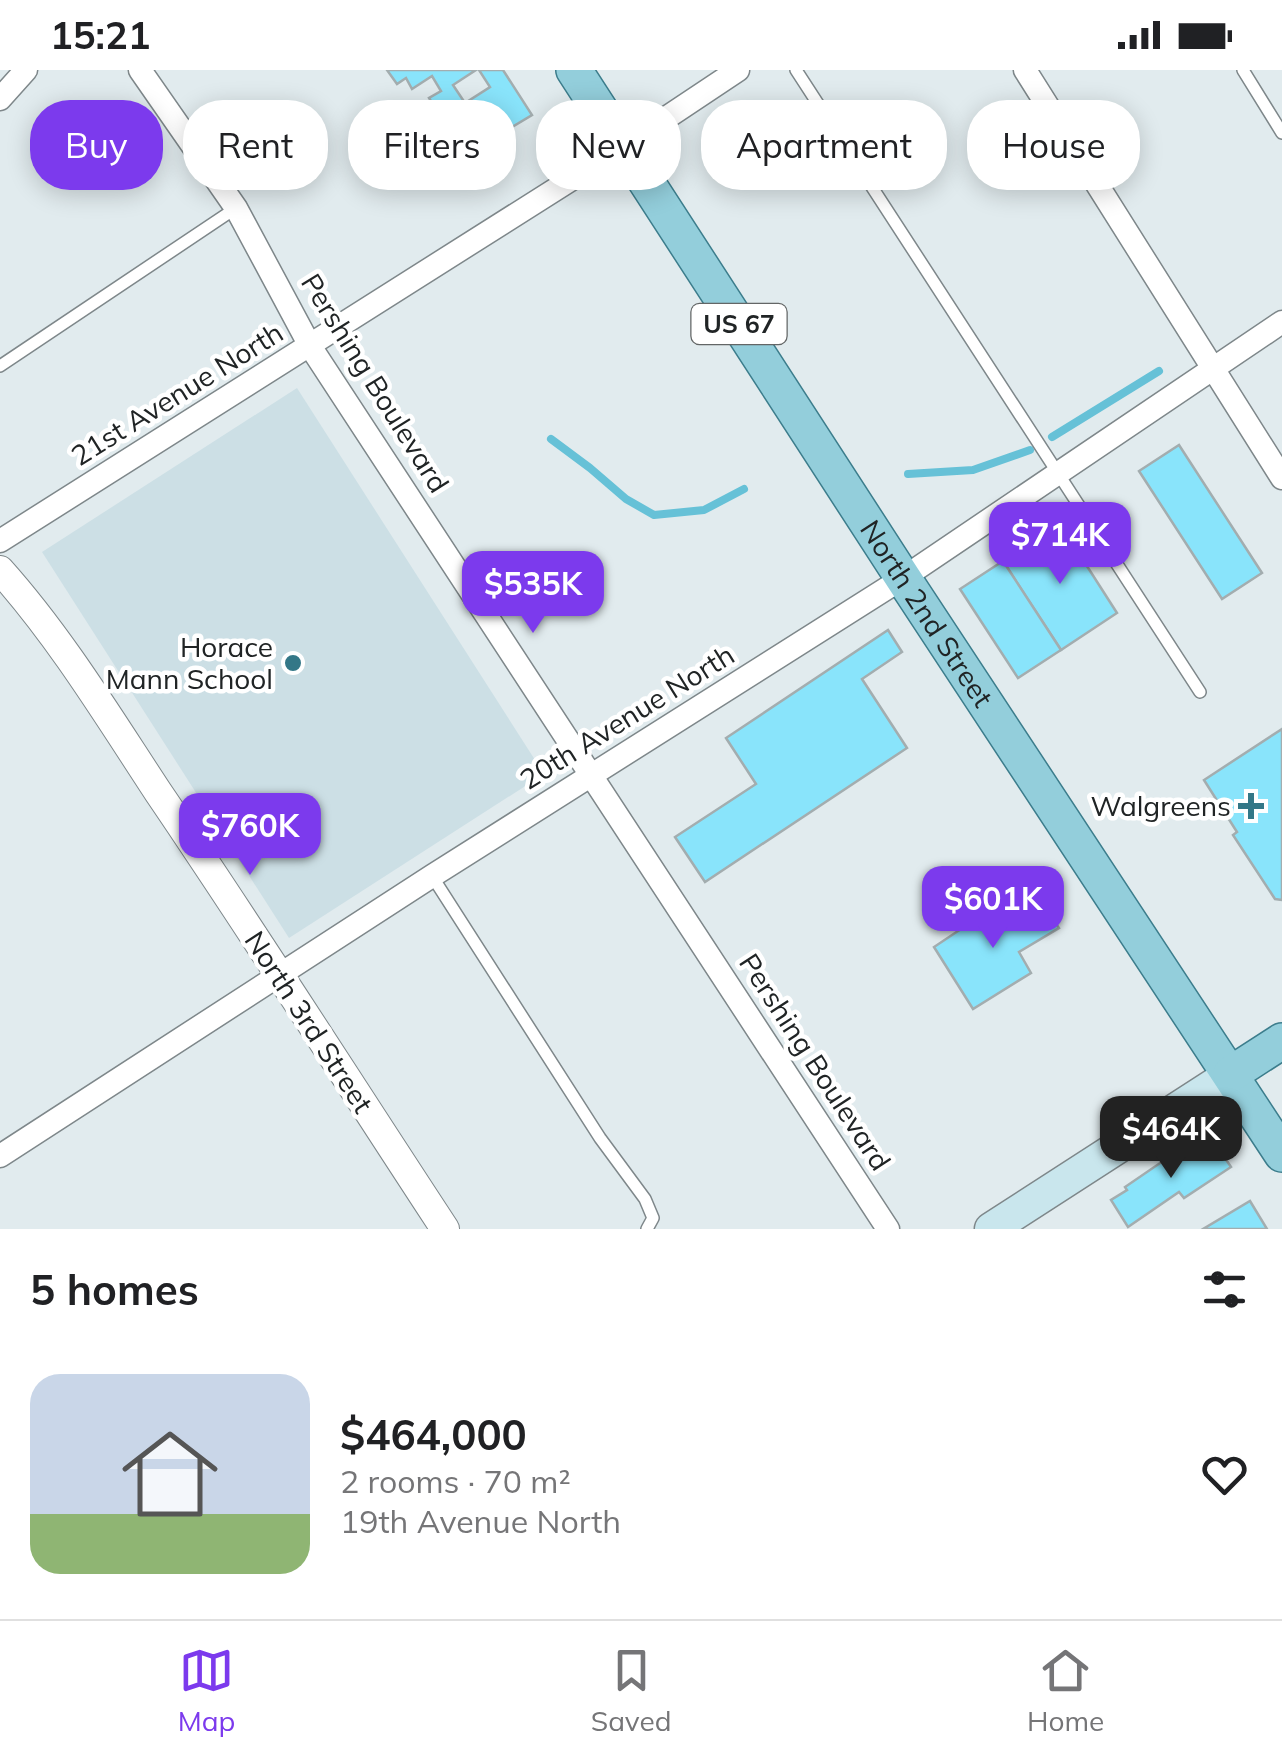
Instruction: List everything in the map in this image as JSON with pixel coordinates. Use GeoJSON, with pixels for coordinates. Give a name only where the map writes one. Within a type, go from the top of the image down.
{"type":"FeatureCollection","features":[{"type":"Feature","properties":{"kind":"main road","name":"North 2nd Street"},"geometry":{"type":"LineString","coordinates":[[574,70],[594,100]]}},
{"type":"Feature","properties":{"kind":"main road","name":"North 2nd Street"},"geometry":{"type":"LineString","coordinates":[[652,190],[1282,1154]]}},
{"type":"Feature","properties":{"kind":"main road"},"geometry":{"type":"LineString","coordinates":[[991,1229],[1282,1041]]}},
{"type":"Feature","properties":{"kind":"street"},"geometry":{"type":"LineString","coordinates":[[0,99],[26,70]]}},
{"type":"Feature","properties":{"kind":"street","name":"Pershing Boulevard"},"geometry":{"type":"LineString","coordinates":[[140,70],[236,208],[310,346],[888,1229]]}},
{"type":"Feature","properties":{"kind":"street","name":"21st Avenue North"},"geometry":{"type":"LineString","coordinates":[[681,108],[738,70]]}},
{"type":"Feature","properties":{"kind":"street"},"geometry":{"type":"LineString","coordinates":[[1025,70],[1282,478]]}},
{"type":"Feature","properties":{"kind":"street","name":"21st Avenue North"},"geometry":{"type":"LineString","coordinates":[[0,541],[555,190]]}},
{"type":"Feature","properties":{"kind":"street","name":"20th Avenue North"},"geometry":{"type":"LineString","coordinates":[[0,1156],[903,578],[1282,322]]}},
{"type":"Feature","properties":{"kind":"street","name":"North 3rd Street"},"geometry":{"type":"LineString","coordinates":[[0,570],[27,600],[79,673],[445,1229]]}},
{"type":"Feature","properties":{"kind":"lane"},"geometry":{"type":"LineString","coordinates":[[796,70],[1200,692]]}},
{"type":"Feature","properties":{"kind":"lane"},"geometry":{"type":"LineString","coordinates":[[1243,70],[1282,133]]}},
{"type":"Feature","properties":{"kind":"lane"},"geometry":{"type":"LineString","coordinates":[[0,366],[236,208]]}},
{"type":"Feature","properties":{"kind":"lane"},"geometry":{"type":"LineString","coordinates":[[432,876],[600,1138],[645,1199],[653,1218],[647,1229]]}},
{"type":"Feature","properties":{"kind":"shaded area","name":"Horace Mann School"},"geometry":{"type":"Polygon","coordinates":[[[297,388],[544,774],[289,938],[42,552],[297,388]]]}},
{"type":"Feature","properties":{"kind":"building"},"geometry":{"type":"Polygon","coordinates":[[[387,70],[476,70],[453,85],[463,100],[430,100],[441,91],[432,76],[412,89],[406,78],[397,84],[387,70]]]}},
{"type":"Feature","properties":{"kind":"building"},"geometry":{"type":"Polygon","coordinates":[[[479,70],[503,70],[532,115],[516,125],[516,100],[470,100],[490,87],[479,70]]]}},
{"type":"Feature","properties":{"kind":"building"},"geometry":{"type":"Polygon","coordinates":[[[1179,445],[1262,573],[1222,599],[1139,471],[1179,445]]]}},
{"type":"Feature","properties":{"kind":"building"},"geometry":{"type":"Polygon","coordinates":[[[1060,524],[1117,613],[1061,650],[1003,561],[1060,524]]]}},
{"type":"Feature","properties":{"kind":"building"},"geometry":{"type":"Polygon","coordinates":[[[1003,561],[1061,650],[1018,678],[960,589],[1003,561]]]}},
{"type":"Feature","properties":{"kind":"building"},"geometry":{"type":"Polygon","coordinates":[[[888,630],[902,652],[862,679],[907,748],[705,882],[675,837],[756,784],[726,738],[888,630]]]}},
{"type":"Feature","properties":{"kind":"building","name":"Walgreens"},"geometry":{"type":"Polygon","coordinates":[[[1282,729],[1282,900],[1275,899],[1233,835],[1237,832],[1204,780],[1282,729]]]}},
{"type":"Feature","properties":{"kind":"building"},"geometry":{"type":"Polygon","coordinates":[[[1042,903],[1059,928],[1019,952],[1031,973],[973,1009],[934,947],[997,905],[1007,919],[1042,903]]]}},
{"type":"Feature","properties":{"kind":"building"},"geometry":{"type":"Polygon","coordinates":[[[1210,1136],[1231,1167],[1184,1198],[1179,1192],[1128,1227],[1111,1200],[1163,1161],[1167,1165],[1210,1136]]]}},
{"type":"Feature","properties":{"kind":"building"},"geometry":{"type":"Polygon","coordinates":[[[1250,1201],[1267,1229],[1203,1229],[1250,1201]]]}},
{"type":"Feature","properties":{"kind":"waterway"},"geometry":{"type":"LineString","coordinates":[[1052,437],[1159,371]]}},
{"type":"Feature","properties":{"kind":"waterway"},"geometry":{"type":"LineString","coordinates":[[551,439],[626,499],[654,515],[704,510],[744,489]]}},
{"type":"Feature","properties":{"kind":"waterway"},"geometry":{"type":"LineString","coordinates":[[908,474],[973,470],[1030,450]]}},
{"type":"Feature","properties":{"kind":"place","name":"Horace Mann School"},"geometry":{"type":"Point","coordinates":[293,663]}},
{"type":"Feature","properties":{"kind":"place","name":"Walgreens"},"geometry":{"type":"Point","coordinates":[1251,806]}}]}
